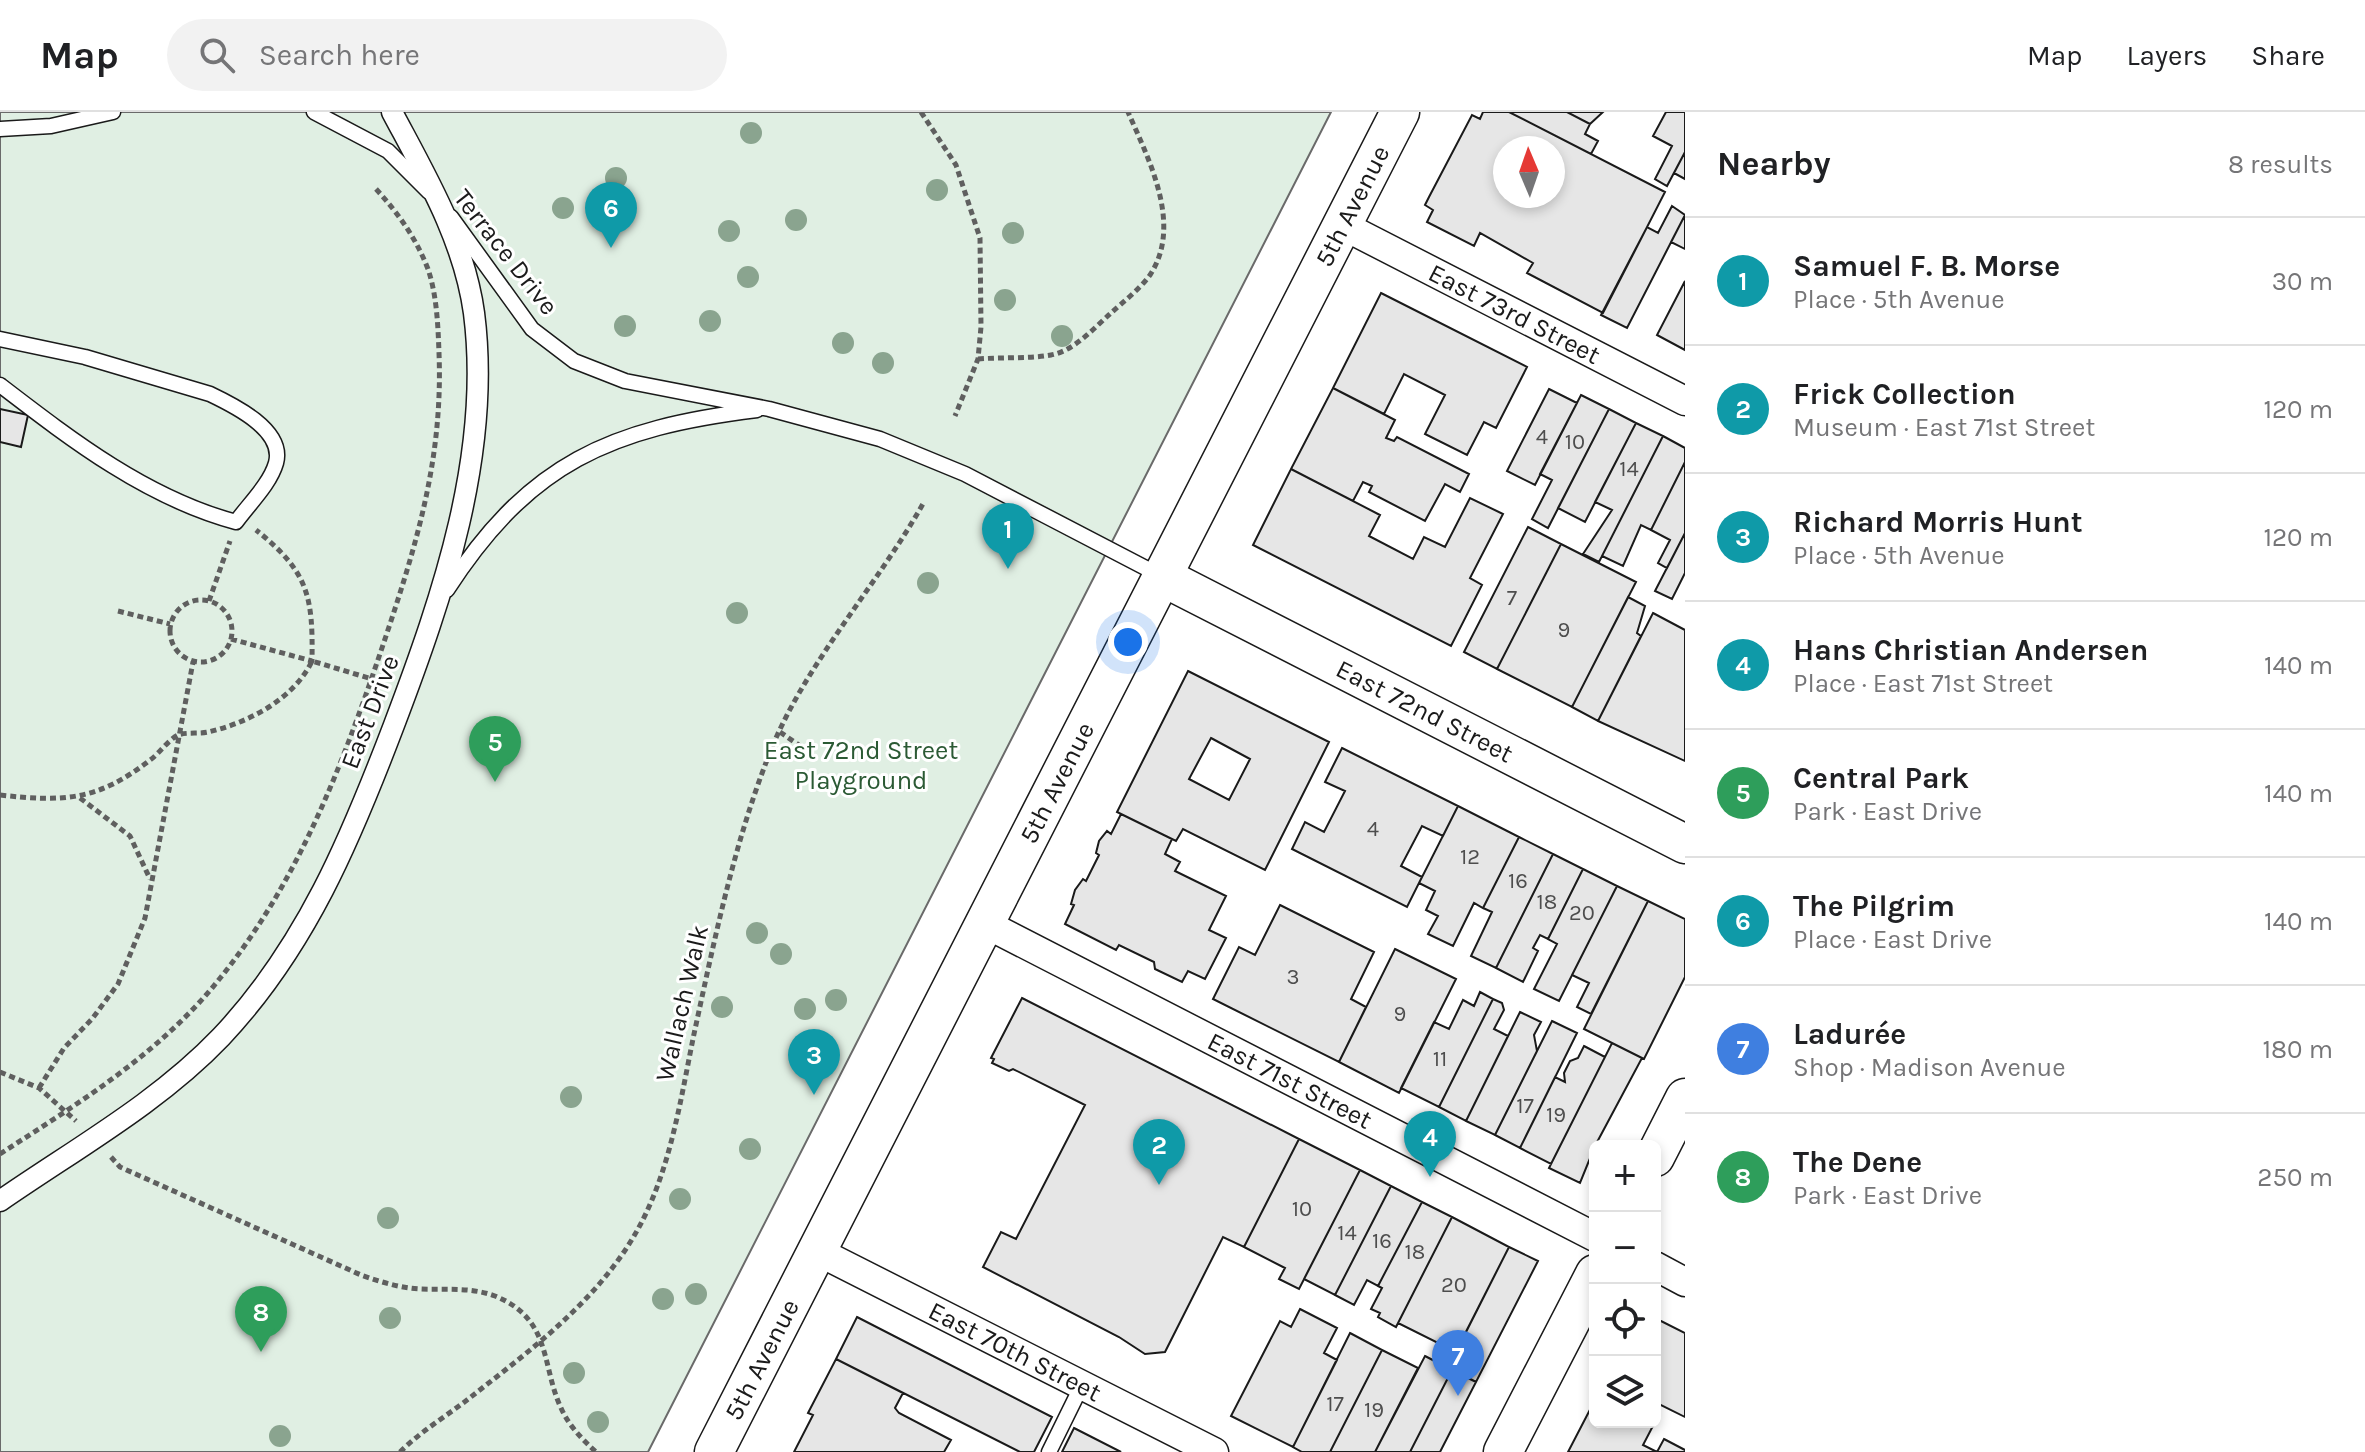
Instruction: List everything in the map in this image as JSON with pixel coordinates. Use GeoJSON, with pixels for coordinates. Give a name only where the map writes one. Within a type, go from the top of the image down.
{"type":"FeatureCollection","features":[{"type":"Feature","properties":{"kind":"main road","name":"5th Avenue"},"geometry":{"type":"LineString","coordinates":[[714,1452],[1400,112]]}},
{"type":"Feature","properties":{"kind":"main road","name":"East 72nd Street"},"geometry":{"type":"LineString","coordinates":[[1163,577],[1685,844]]}},
{"type":"Feature","properties":{"kind":"main road"},"geometry":{"type":"LineString","coordinates":[[1661,1145],[1685,1098]]}},
{"type":"Feature","properties":{"kind":"main road"},"geometry":{"type":"LineString","coordinates":[[1503,1452],[1590,1284]]}},
{"type":"Feature","properties":{"kind":"street","name":"East Drive"},"geometry":{"type":"LineString","coordinates":[[0,1201],[168,1086],[221,1037],[268,981],[317,905],[343,854],[438,603],[465,489],[477,375],[475,328],[467,275],[439,203],[392,112]]}},
{"type":"Feature","properties":{"kind":"street","name":"East 73rd Street"},"geometry":{"type":"LineString","coordinates":[[1342,225],[1685,401]]}},
{"type":"Feature","properties":{"kind":"street","name":"East 71st Street"},"geometry":{"type":"LineString","coordinates":[[984,923],[1589,1234]]}},
{"type":"Feature","properties":{"kind":"street","name":"East 70th Street"},"geometry":{"type":"LineString","coordinates":[[817,1251],[1214,1452]]}},
{"type":"Feature","properties":{"kind":"street"},"geometry":{"type":"LineString","coordinates":[[1661,1269],[1685,1282]]}},
{"type":"Feature","properties":{"kind":"lane"},"geometry":{"type":"LineString","coordinates":[[0,129],[51,126],[113,112]]}},
{"type":"Feature","properties":{"kind":"lane","name":"Terrace Drive"},"geometry":{"type":"LineString","coordinates":[[314,112],[388,151],[439,203],[476,247],[522,317],[546,341],[574,361],[625,381],[769,409],[880,439],[942,463],[1163,577]]}},
{"type":"Feature","properties":{"kind":"lane"},"geometry":{"type":"LineString","coordinates":[[0,339],[85,357],[210,394],[267,431],[277,449],[276,463],[236,522],[182,506],[131,477],[0,385]]}},
{"type":"Feature","properties":{"kind":"lane","name":"Terrace Drive"},"geometry":{"type":"LineString","coordinates":[[438,603],[472,551],[495,524],[527,492],[562,467],[592,450],[643,430],[709,416],[769,409]]}},
{"type":"Feature","properties":{"kind":"lane"},"geometry":{"type":"LineString","coordinates":[[1049,1452],[1082,1385]]}},
{"type":"Feature","properties":{"kind":"path"},"geometry":{"type":"LineString","coordinates":[[921,112],[956,165],[975,218],[982,304],[978,359],[955,416]]}},
{"type":"Feature","properties":{"kind":"path"},"geometry":{"type":"LineString","coordinates":[[978,359],[1054,355],[1083,339],[1150,275],[1161,249],[1165,228],[1151,168],[1128,112]]}},
{"type":"Feature","properties":{"kind":"path"},"geometry":{"type":"LineString","coordinates":[[0,1154],[109,1082],[177,1025],[220,980],[265,918],[315,824],[372,679],[428,494],[440,407],[439,335],[428,271],[409,230],[376,189]]}},
{"type":"Feature","properties":{"kind":"path","name":"Wallach Walk"},"geometry":{"type":"LineString","coordinates":[[400,1452],[543,1341],[592,1292],[633,1238],[656,1187],[675,1127],[711,960],[744,828],[768,757],[804,687],[895,555],[924,502]]}},
{"type":"Feature","properties":{"kind":"path"},"geometry":{"type":"LineString","coordinates":[[0,795],[52,801],[80,798],[112,787],[151,760],[178,735],[207,733],[259,712],[303,680],[312,661],[313,619],[303,579],[265,538],[236,522],[209,601]]}},
{"type":"Feature","properties":{"kind":"path"},"geometry":{"type":"LineString","coordinates":[[209,601],[222,608],[230,620],[231,639],[217,658],[193,662],[174,648],[170,624],[187,603],[209,601]]}},
{"type":"Feature","properties":{"kind":"path"},"geometry":{"type":"LineString","coordinates":[[118,611],[170,624]]}},
{"type":"Feature","properties":{"kind":"path"},"geometry":{"type":"LineString","coordinates":[[231,639],[372,679]]}},
{"type":"Feature","properties":{"kind":"path"},"geometry":{"type":"LineString","coordinates":[[39,1088],[64,1048],[92,1019],[118,984],[145,918],[193,662]]}},
{"type":"Feature","properties":{"kind":"path"},"geometry":{"type":"LineString","coordinates":[[780,732],[803,748]]}},
{"type":"Feature","properties":{"kind":"path"},"geometry":{"type":"LineString","coordinates":[[80,798],[130,836],[151,879]]}},
{"type":"Feature","properties":{"kind":"path"},"geometry":{"type":"LineString","coordinates":[[0,1072],[39,1088],[65,1110]]}},
{"type":"Feature","properties":{"kind":"path"},"geometry":{"type":"LineString","coordinates":[[120,1167],[361,1275],[391,1285],[472,1290],[495,1296],[515,1308],[543,1341],[561,1408],[575,1432],[596,1452]]}},
{"type":"Feature","properties":{"kind":"green space","name":"East 72nd Street Playground"},"geometry":{"type":"Polygon","coordinates":[[[0,112],[1331,112],[648,1452],[0,1452],[0,112]]]}},
{"type":"Feature","properties":{"kind":"building"},"geometry":{"type":"Polygon","coordinates":[[[1483,112],[1509,112],[1556,136],[1493,136],[1493,208],[1565,208],[1565,141],[1665,192],[1603,313],[1527,273],[1533,263],[1480,233],[1474,246],[1427,222],[1433,210],[1425,205],[1472,115],[1480,119],[1483,112]]]}},
{"type":"Feature","properties":{"kind":"building"},"geometry":{"type":"Polygon","coordinates":[[[1509,112],[1567,112],[1590,124],[1585,134],[1598,141],[1591,154],[1565,141],[1565,136],[1556,136],[1509,112]]]}},
{"type":"Feature","properties":{"kind":"building"},"geometry":{"type":"Polygon","coordinates":[[[1567,112],[1603,112],[1590,124],[1567,112]]]}},
{"type":"Feature","properties":{"kind":"building"},"geometry":{"type":"Polygon","coordinates":[[[1666,112],[1685,112],[1685,152],[1667,186],[1655,179],[1672,146],[1653,136],[1666,112]]]}},
{"type":"Feature","properties":{"kind":"building"},"geometry":{"type":"Polygon","coordinates":[[[1685,152],[1685,179],[1674,173],[1685,152]]]}},
{"type":"Feature","properties":{"kind":"building"},"geometry":{"type":"Polygon","coordinates":[[[1672,206],[1685,215],[1627,328],[1601,315],[1647,227],[1658,233],[1672,206]]]}},
{"type":"Feature","properties":{"kind":"building"},"geometry":{"type":"Polygon","coordinates":[[[1685,215],[1685,249],[1671,242],[1685,215]]]}},
{"type":"Feature","properties":{"kind":"building"},"geometry":{"type":"Polygon","coordinates":[[[1685,281],[1685,350],[1657,335],[1685,281]]]}},
{"type":"Feature","properties":{"kind":"building"},"geometry":{"type":"Polygon","coordinates":[[[1381,293],[1527,367],[1496,428],[1484,422],[1467,455],[1425,434],[1445,395],[1404,374],[1384,414],[1333,388],[1381,293]]]}},
{"type":"Feature","properties":{"kind":"building"},"geometry":{"type":"Polygon","coordinates":[[[1333,388],[1395,420],[1386,438],[1394,441],[1397,437],[1469,474],[1460,492],[1445,484],[1425,521],[1369,492],[1372,486],[1363,482],[1353,501],[1291,469],[1333,388]]]}},
{"type":"Feature","properties":{"kind":"building"},"geometry":{"type":"Polygon","coordinates":[[[1549,389],[1577,403],[1535,485],[1507,471],[1549,389]]]}},
{"type":"Feature","properties":{"kind":"building"},"geometry":{"type":"Polygon","coordinates":[[[1581,395],[1609,409],[1548,528],[1532,519],[1552,480],[1540,474],[1581,395]]]}},
{"type":"Feature","properties":{"kind":"building"},"geometry":{"type":"Polygon","coordinates":[[[0,409],[28,415],[21,447],[0,442],[0,409]]]}},
{"type":"Feature","properties":{"kind":"building"},"geometry":{"type":"Polygon","coordinates":[[[1609,409],[1636,423],[1585,522],[1558,508],[1609,409]]]}},
{"type":"Feature","properties":{"kind":"building"},"geometry":{"type":"Polygon","coordinates":[[[1636,423],[1663,436],[1599,562],[1583,554],[1612,510],[1595,502],[1636,423]]]}},
{"type":"Feature","properties":{"kind":"building"},"geometry":{"type":"Polygon","coordinates":[[[1663,436],[1685,448],[1685,462],[1651,530],[1641,525],[1623,566],[1602,556],[1663,436]]]}},
{"type":"Feature","properties":{"kind":"building"},"geometry":{"type":"Polygon","coordinates":[[[1685,462],[1685,533],[1667,568],[1658,563],[1670,540],[1651,530],[1685,462]]]}},
{"type":"Feature","properties":{"kind":"building"},"geometry":{"type":"Polygon","coordinates":[[[1291,469],[1380,515],[1369,536],[1413,559],[1424,537],[1445,547],[1470,498],[1503,514],[1470,578],[1482,585],[1451,646],[1253,545],[1291,469]]]}},
{"type":"Feature","properties":{"kind":"building"},"geometry":{"type":"Polygon","coordinates":[[[1528,527],[1561,544],[1497,669],[1464,652],[1528,527]]]}},
{"type":"Feature","properties":{"kind":"building"},"geometry":{"type":"Polygon","coordinates":[[[1685,533],[1685,573],[1672,599],[1655,591],[1685,533]]]}},
{"type":"Feature","properties":{"kind":"building"},"geometry":{"type":"Polygon","coordinates":[[[1561,544],[1636,582],[1572,707],[1497,669],[1561,544]]]}},
{"type":"Feature","properties":{"kind":"building"},"geometry":{"type":"Polygon","coordinates":[[[1628,597],[1645,606],[1637,633],[1641,636],[1598,721],[1572,707],[1628,597]]]}},
{"type":"Feature","properties":{"kind":"building"},"geometry":{"type":"Polygon","coordinates":[[[1653,613],[1685,630],[1685,761],[1598,721],[1653,613]]]}},
{"type":"Feature","properties":{"kind":"building"},"geometry":{"type":"Polygon","coordinates":[[[1188,671],[1329,742],[1265,870],[1183,829],[1176,841],[1117,812],[1188,671]],[[1211,738],[1189,779],[1229,800],[1250,759],[1211,738]]]}},
{"type":"Feature","properties":{"kind":"building"},"geometry":{"type":"Polygon","coordinates":[[[1342,748],[1458,806],[1443,836],[1422,826],[1401,866],[1422,877],[1407,907],[1292,849],[1305,822],[1324,832],[1345,791],[1325,782],[1342,748]]]}},
{"type":"Feature","properties":{"kind":"building"},"geometry":{"type":"Polygon","coordinates":[[[1458,806],[1519,837],[1483,908],[1474,903],[1453,946],[1428,934],[1438,916],[1426,910],[1435,891],[1419,883],[1458,806]]]}},
{"type":"Feature","properties":{"kind":"building"},"geometry":{"type":"Polygon","coordinates":[[[1121,814],[1172,839],[1165,854],[1180,862],[1175,871],[1226,896],[1209,930],[1226,938],[1205,979],[1188,971],[1182,982],[1155,969],[1154,962],[1119,945],[1116,950],[1065,924],[1074,905],[1071,904],[1075,890],[1083,879],[1086,881],[1099,855],[1096,853],[1099,841],[1107,831],[1111,834],[1121,814]]]}},
{"type":"Feature","properties":{"kind":"building"},"geometry":{"type":"Polygon","coordinates":[[[1519,837],[1553,854],[1496,968],[1471,956],[1492,912],[1483,908],[1519,837]]]}},
{"type":"Feature","properties":{"kind":"building"},"geometry":{"type":"Polygon","coordinates":[[[1553,854],[1583,869],[1548,939],[1540,935],[1533,948],[1538,951],[1523,982],[1496,968],[1553,854]]]}},
{"type":"Feature","properties":{"kind":"building"},"geometry":{"type":"Polygon","coordinates":[[[1583,869],[1617,886],[1559,1001],[1534,989],[1557,944],[1548,939],[1583,869]]]}},
{"type":"Feature","properties":{"kind":"building"},"geometry":{"type":"Polygon","coordinates":[[[1617,886],[1648,901],[1591,1014],[1577,1007],[1589,983],[1572,975],[1617,886]]]}},
{"type":"Feature","properties":{"kind":"building"},"geometry":{"type":"Polygon","coordinates":[[[1648,901],[1685,919],[1685,977],[1644,1059],[1584,1029],[1648,901]]]}},
{"type":"Feature","properties":{"kind":"building"},"geometry":{"type":"Polygon","coordinates":[[[1280,905],[1374,952],[1351,999],[1366,1007],[1339,1062],[1213,999],[1239,947],[1255,955],[1280,905]]]}},
{"type":"Feature","properties":{"kind":"building"},"geometry":{"type":"Polygon","coordinates":[[[1395,949],[1456,979],[1399,1093],[1339,1062],[1395,949]]]}},
{"type":"Feature","properties":{"kind":"building"},"geometry":{"type":"Polygon","coordinates":[[[1480,992],[1493,999],[1439,1107],[1401,1088],[1434,1022],[1449,1029],[1463,1000],[1474,1006],[1480,992]]]}},
{"type":"Feature","properties":{"kind":"building"},"geometry":{"type":"Polygon","coordinates":[[[1022,998],[1299,1139],[1244,1247],[1223,1237],[1165,1352],[1145,1354],[1119,1337],[983,1267],[1001,1232],[1016,1239],[1085,1105],[1013,1069],[1009,1071],[992,1063],[994,1059],[991,1058],[1022,998]]]}},
{"type":"Feature","properties":{"kind":"building"},"geometry":{"type":"Polygon","coordinates":[[[1493,999],[1502,1003],[1504,1010],[1494,1029],[1508,1036],[1466,1121],[1439,1107],[1493,999]]]}},
{"type":"Feature","properties":{"kind":"building"},"geometry":{"type":"Polygon","coordinates":[[[1520,1012],[1541,1022],[1534,1035],[1537,1051],[1495,1135],[1466,1121],[1520,1012]]]}},
{"type":"Feature","properties":{"kind":"building"},"geometry":{"type":"Polygon","coordinates":[[[1552,1021],[1577,1033],[1520,1148],[1495,1135],[1552,1021]]]}},
{"type":"Feature","properties":{"kind":"building"},"geometry":{"type":"Polygon","coordinates":[[[1612,1043],[1642,1058],[1598,1140],[1589,1140],[1589,1161],[1580,1183],[1549,1168],[1612,1043]]]}},
{"type":"Feature","properties":{"kind":"building"},"geometry":{"type":"Polygon","coordinates":[[[1584,1046],[1605,1057],[1551,1164],[1520,1148],[1555,1077],[1565,1082],[1564,1073],[1570,1061],[1578,1058],[1584,1046]]]}},
{"type":"Feature","properties":{"kind":"building"},"geometry":{"type":"Polygon","coordinates":[[[1299,1139],[1360,1170],[1299,1289],[1279,1279],[1285,1268],[1244,1247],[1299,1139]]]}},
{"type":"Feature","properties":{"kind":"building"},"geometry":{"type":"Polygon","coordinates":[[[1360,1170],[1391,1186],[1335,1295],[1304,1279],[1360,1170]]]}},
{"type":"Feature","properties":{"kind":"building"},"geometry":{"type":"Polygon","coordinates":[[[1391,1186],[1422,1202],[1378,1286],[1367,1280],[1354,1305],[1335,1295],[1391,1186]]]}},
{"type":"Feature","properties":{"kind":"building"},"geometry":{"type":"Polygon","coordinates":[[[1422,1202],[1452,1217],[1396,1327],[1378,1317],[1380,1313],[1371,1309],[1382,1288],[1378,1286],[1422,1202]]]}},
{"type":"Feature","properties":{"kind":"building"},"geometry":{"type":"Polygon","coordinates":[[[1452,1217],[1509,1247],[1456,1352],[1398,1323],[1452,1217]]]}},
{"type":"Feature","properties":{"kind":"building"},"geometry":{"type":"Polygon","coordinates":[[[1509,1247],[1538,1261],[1476,1382],[1448,1367],[1509,1247]]]}},
{"type":"Feature","properties":{"kind":"building"},"geometry":{"type":"Polygon","coordinates":[[[1300,1309],[1337,1328],[1324,1353],[1337,1360],[1293,1447],[1231,1416],[1280,1321],[1291,1327],[1300,1309]]]}},
{"type":"Feature","properties":{"kind":"building"},"geometry":{"type":"Polygon","coordinates":[[[857,1317],[1052,1417],[1034,1452],[1020,1452],[836,1359],[857,1317]]]}},
{"type":"Feature","properties":{"kind":"building"},"geometry":{"type":"Polygon","coordinates":[[[1661,1321],[1685,1333],[1685,1417],[1661,1405],[1661,1321]]]}},
{"type":"Feature","properties":{"kind":"building"},"geometry":{"type":"Polygon","coordinates":[[[1350,1333],[1382,1350],[1330,1452],[1302,1452],[1293,1447],[1350,1333]]]}},
{"type":"Feature","properties":{"kind":"building"},"geometry":{"type":"Polygon","coordinates":[[[1382,1350],[1418,1368],[1375,1452],[1330,1452],[1382,1350]]]}},
{"type":"Feature","properties":{"kind":"building"},"geometry":{"type":"Polygon","coordinates":[[[1425,1356],[1452,1370],[1410,1452],[1375,1452],[1425,1356]]]}},
{"type":"Feature","properties":{"kind":"building"},"geometry":{"type":"Polygon","coordinates":[[[836,1359],[903,1393],[895,1408],[951,1440],[944,1452],[794,1452],[813,1415],[808,1413],[836,1359]]]}},
{"type":"Feature","properties":{"kind":"building"},"geometry":{"type":"Polygon","coordinates":[[[1452,1370],[1476,1382],[1440,1452],[1410,1452],[1452,1370]]]}},
{"type":"Feature","properties":{"kind":"building"},"geometry":{"type":"Polygon","coordinates":[[[1589,1412],[1589,1428],[1652,1428],[1643,1445],[1657,1452],[1568,1452],[1589,1412]]]}},
{"type":"Feature","properties":{"kind":"building"},"geometry":{"type":"Polygon","coordinates":[[[1074,1428],[1121,1452],[1062,1452],[1074,1428]]]}},
{"type":"Feature","properties":{"kind":"building"},"geometry":{"type":"Polygon","coordinates":[[[1664,1439],[1685,1450],[1685,1452],[1657,1452],[1664,1439]]]}},
{"type":"Feature","properties":{"kind":"place","name":"The Pilgrim"},"geometry":{"type":"Point","coordinates":[611,248]}},
{"type":"Feature","properties":{"kind":"place","name":"Samuel F. B. Morse"},"geometry":{"type":"Point","coordinates":[1008,569]}},
{"type":"Feature","properties":{"kind":"place","name":"Central Park"},"geometry":{"type":"Point","coordinates":[495,782]}},
{"type":"Feature","properties":{"kind":"place","name":"Richard Morris Hunt"},"geometry":{"type":"Point","coordinates":[814,1095]}},
{"type":"Feature","properties":{"kind":"place","name":"Hans Christian Andersen"},"geometry":{"type":"Point","coordinates":[1430,1177]}},
{"type":"Feature","properties":{"kind":"place","name":"Frick Collection"},"geometry":{"type":"Point","coordinates":[1159,1185]}},
{"type":"Feature","properties":{"kind":"place","name":"The Dene"},"geometry":{"type":"Point","coordinates":[261,1352]}},
{"type":"Feature","properties":{"kind":"place","name":"Ladurée"},"geometry":{"type":"Point","coordinates":[1458,1396]}}]}
